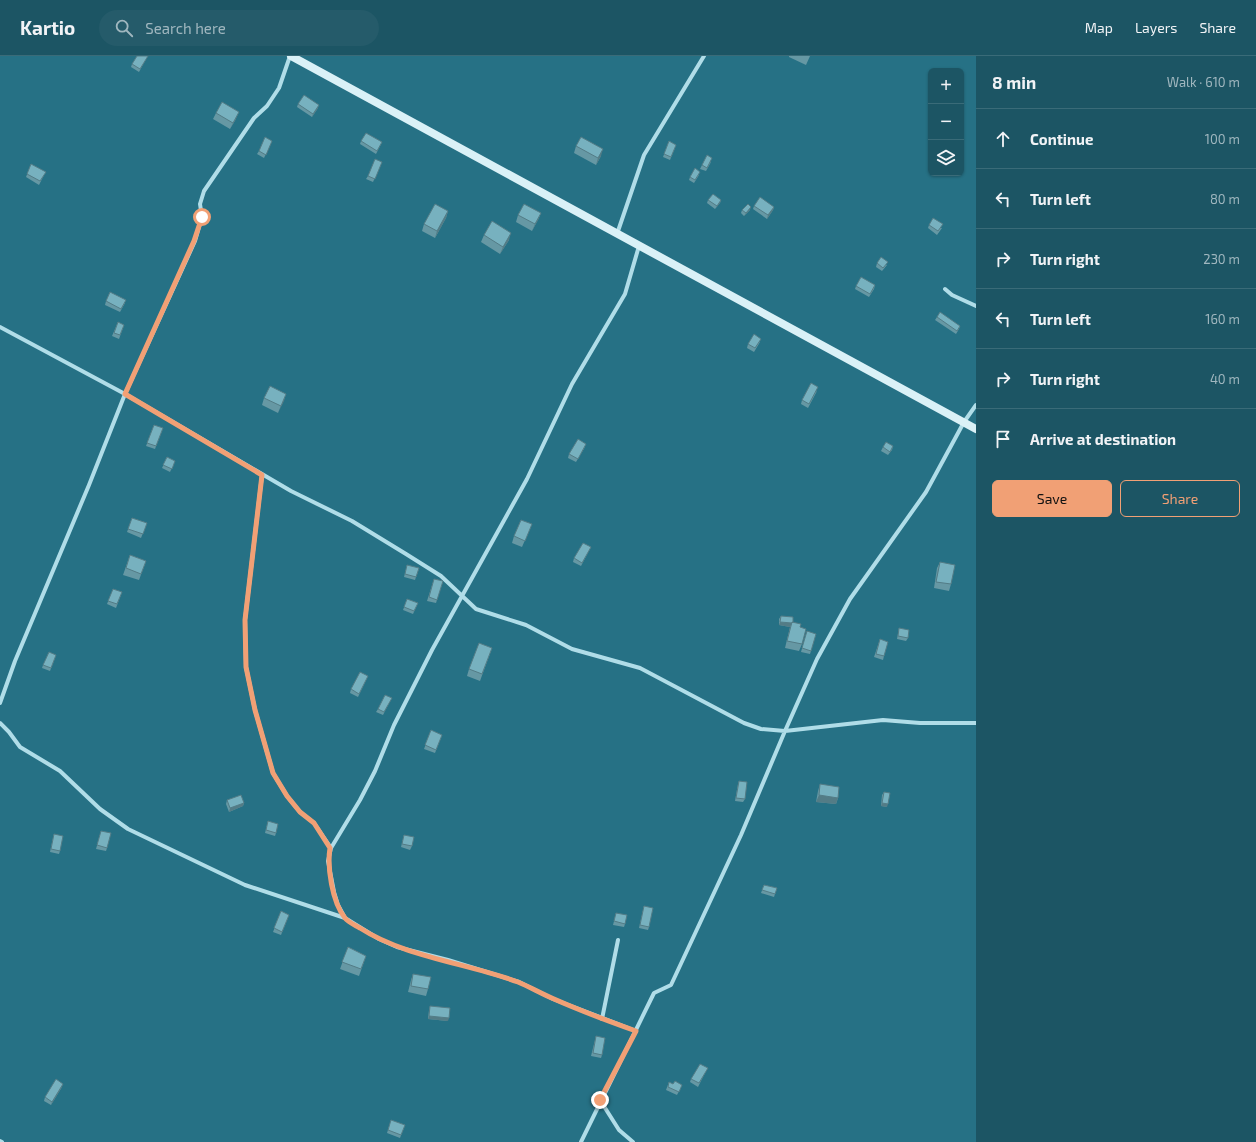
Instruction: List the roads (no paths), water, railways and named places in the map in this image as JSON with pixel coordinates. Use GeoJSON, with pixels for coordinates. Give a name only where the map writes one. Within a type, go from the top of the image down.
{"type":"FeatureCollection","features":[{"type":"Feature","properties":{"kind":"main road"},"geometry":{"type":"LineString","coordinates":[[290,56],[976,429]]}},
{"type":"Feature","properties":{"kind":"street"},"geometry":{"type":"LineString","coordinates":[[0,703],[15,661],[89,486],[125,394],[194,241],[202,217],[200,204],[204,191],[254,118],[267,106],[279,88],[290,56]]}},
{"type":"Feature","properties":{"kind":"street"},"geometry":{"type":"LineString","coordinates":[[617,234],[644,155],[704,56]]}},
{"type":"Feature","properties":{"kind":"street"},"geometry":{"type":"LineString","coordinates":[[345,918],[338,905],[330,876],[328,861],[330,848],[372,777],[394,725],[461,596],[527,480],[572,384],[625,294],[639,246]]}},
{"type":"Feature","properties":{"kind":"street"},"geometry":{"type":"LineString","coordinates":[[945,289],[952,295],[976,306]]}},
{"type":"Feature","properties":{"kind":"street"},"geometry":{"type":"LineString","coordinates":[[0,327],[125,394],[291,491],[352,521],[441,576],[476,609],[526,625],[572,649],[640,668],[744,723],[762,729],[785,731],[883,720],[920,723],[976,723]]}},
{"type":"Feature","properties":{"kind":"street"},"geometry":{"type":"LineString","coordinates":[[581,1142],[600,1100],[654,993],[671,985],[753,809],[785,731],[818,660],[850,599],[926,492],[964,422],[976,405]]}},
{"type":"Feature","properties":{"kind":"street"},"geometry":{"type":"LineString","coordinates":[[262,475],[245,620],[246,667],[255,710],[273,773],[287,796],[300,812],[314,823],[330,848]]}},
{"type":"Feature","properties":{"kind":"street"},"geometry":{"type":"LineString","coordinates":[[0,723],[20,747],[60,771],[100,809],[128,829],[245,885],[345,918],[379,939],[397,947],[455,962],[519,982],[602,1019],[636,1031]]}},
{"type":"Feature","properties":{"kind":"street"},"geometry":{"type":"LineString","coordinates":[[602,1019],[618,940]]}},
{"type":"Feature","properties":{"kind":"street"},"geometry":{"type":"LineString","coordinates":[[600,1100],[619,1130],[633,1142]]}}]}
